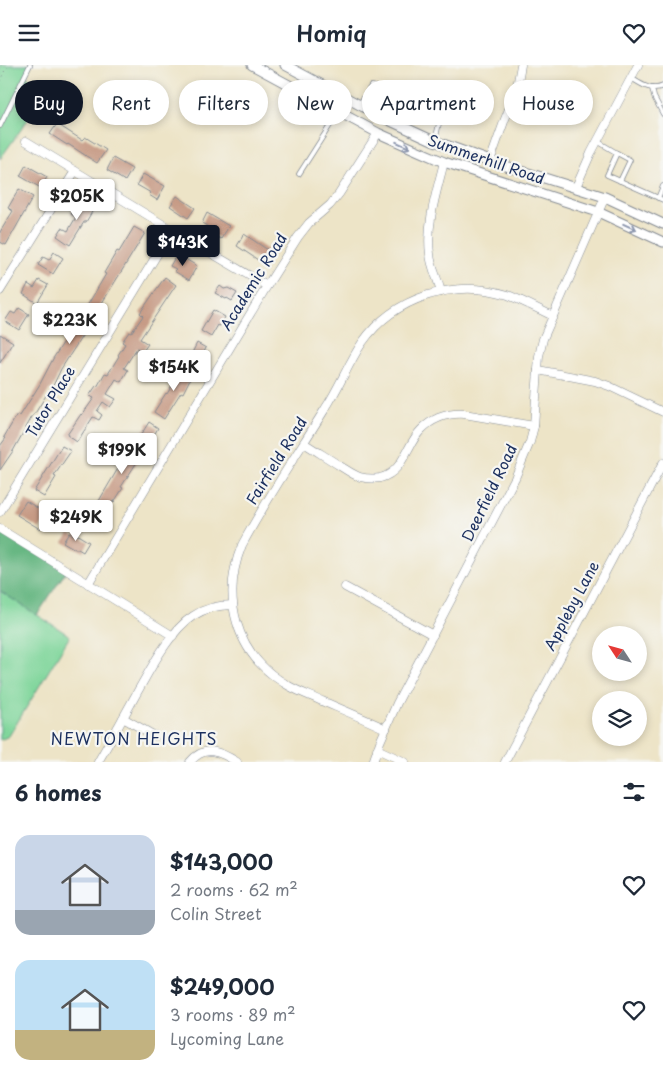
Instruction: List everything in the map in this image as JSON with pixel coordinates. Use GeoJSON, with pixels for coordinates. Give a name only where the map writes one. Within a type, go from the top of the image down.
{"type":"FeatureCollection","features":[{"type":"Feature","properties":{"kind":"street","name":"Summerhill Road"},"geometry":{"type":"LineString","coordinates":[[252,65],[280,80]]}},
{"type":"Feature","properties":{"kind":"street","name":"Summerhill Road"},"geometry":{"type":"LineString","coordinates":[[285,65],[384,118],[435,141],[490,161],[605,197],[663,223]]}},
{"type":"Feature","properties":{"kind":"street"},"geometry":{"type":"LineString","coordinates":[[490,161],[516,92],[521,65]]}},
{"type":"Feature","properties":{"kind":"street"},"geometry":{"type":"LineString","coordinates":[[570,202],[591,153],[638,65]]}},
{"type":"Feature","properties":{"kind":"street","name":"Summerhill Road"},"geometry":{"type":"LineString","coordinates":[[352,119],[378,133],[444,162],[598,212],[663,242]]}},
{"type":"Feature","properties":{"kind":"street","name":"Academic Road"},"geometry":{"type":"LineString","coordinates":[[88,584],[298,237],[309,223],[330,205],[339,194],[378,133]]}},
{"type":"Feature","properties":{"kind":"street"},"geometry":{"type":"LineString","coordinates":[[26,141],[267,286]]}},
{"type":"Feature","properties":{"kind":"street"},"geometry":{"type":"LineString","coordinates":[[441,292],[430,255],[430,229],[432,212],[444,162]]}},
{"type":"Feature","properties":{"kind":"street"},"geometry":{"type":"LineString","coordinates":[[0,291],[75,171]]}},
{"type":"Feature","properties":{"kind":"street","name":"Deerfield Road"},"geometry":{"type":"LineString","coordinates":[[373,762],[397,703],[515,478],[530,442],[534,426],[538,356],[543,339],[605,197]]}},
{"type":"Feature","properties":{"kind":"street","name":"Tutor Place"},"geometry":{"type":"LineString","coordinates":[[0,512],[172,230]]}},
{"type":"Feature","properties":{"kind":"street","name":"Fairfield Road"},"geometry":{"type":"LineString","coordinates":[[386,729],[296,689],[276,678],[259,663],[246,644],[237,623],[233,605],[233,578],[242,545],[330,402],[356,353],[382,321],[403,306],[428,295],[468,289],[494,292],[520,300],[553,316]]}},
{"type":"Feature","properties":{"kind":"street"},"geometry":{"type":"LineString","coordinates":[[538,370],[595,381],[663,412]]}},
{"type":"Feature","properties":{"kind":"street"},"geometry":{"type":"LineString","coordinates":[[304,443],[352,474],[366,479],[374,479],[388,475],[394,470],[421,430],[429,423],[443,416],[464,414],[534,426]]}},
{"type":"Feature","properties":{"kind":"street","name":"Appleby Lane"},"geometry":{"type":"LineString","coordinates":[[506,762],[663,463]]}},
{"type":"Feature","properties":{"kind":"street"},"geometry":{"type":"LineString","coordinates":[[0,529],[173,636]]}},
{"type":"Feature","properties":{"kind":"street"},"geometry":{"type":"LineString","coordinates":[[345,587],[433,635]]}},
{"type":"Feature","properties":{"kind":"street"},"geometry":{"type":"LineString","coordinates":[[98,762],[159,655],[183,624],[200,612],[219,606],[233,605]]}},
{"type":"Feature","properties":{"kind":"street"},"geometry":{"type":"LineString","coordinates":[[123,718],[155,736]]}},
{"type":"Feature","properties":{"kind":"street"},"geometry":{"type":"LineString","coordinates":[[377,749],[405,762]]}},
{"type":"Feature","properties":{"kind":"street"},"geometry":{"type":"LineString","coordinates":[[190,762],[198,755],[214,751],[237,762]]}},
{"type":"Feature","properties":{"kind":"lane"},"geometry":{"type":"LineString","coordinates":[[0,126],[30,65]]}},
{"type":"Feature","properties":{"kind":"lane"},"geometry":{"type":"LineString","coordinates":[[631,78],[652,88],[656,89],[663,86]]}},
{"type":"Feature","properties":{"kind":"lane"},"geometry":{"type":"LineString","coordinates":[[359,105],[371,86],[373,86],[436,115],[440,119],[435,141]]}},
{"type":"Feature","properties":{"kind":"lane"},"geometry":{"type":"LineString","coordinates":[[652,88],[654,97],[663,114]]}},
{"type":"Feature","properties":{"kind":"lane"},"geometry":{"type":"LineString","coordinates":[[657,103],[663,101]]}},
{"type":"Feature","properties":{"kind":"lane"},"geometry":{"type":"LineString","coordinates":[[299,174],[331,125]]}},
{"type":"Feature","properties":{"kind":"lane"},"geometry":{"type":"LineString","coordinates":[[597,141],[630,160],[620,181]]}},
{"type":"Feature","properties":{"kind":"lane"},"geometry":{"type":"LineString","coordinates":[[618,153],[607,175],[663,200]]}},
{"type":"Feature","properties":{"kind":"lane"},"geometry":{"type":"LineString","coordinates":[[658,198],[663,186]]}},
{"type":"Feature","properties":{"kind":"path"},"geometry":{"type":"LineString","coordinates":[[0,81],[9,65]]}},
{"type":"Feature","properties":{"kind":"green space"},"geometry":{"type":"Polygon","coordinates":[[[0,65],[30,65],[25,76],[32,80],[15,80],[15,125],[24,125],[0,159],[0,65]]]}},
{"type":"Feature","properties":{"kind":"green space"},"geometry":{"type":"Polygon","coordinates":[[[0,529],[67,570],[37,615],[0,591],[0,529]]]}},
{"type":"Feature","properties":{"kind":"green space"},"geometry":{"type":"Polygon","coordinates":[[[0,591],[70,636],[9,736],[0,740],[0,591]]]}},
{"type":"Feature","properties":{"kind":"building"},"geometry":{"type":"Polygon","coordinates":[[[56,125],[59,125],[82,140],[85,137],[106,150],[97,163],[50,134],[56,125]]]}},
{"type":"Feature","properties":{"kind":"building"},"geometry":{"type":"Polygon","coordinates":[[[113,158],[132,169],[125,181],[107,170],[113,158]]]}},
{"type":"Feature","properties":{"kind":"building"},"geometry":{"type":"Polygon","coordinates":[[[26,165],[47,177],[41,188],[20,176],[26,165]]]}},
{"type":"Feature","properties":{"kind":"building"},"geometry":{"type":"Polygon","coordinates":[[[143,174],[165,186],[157,200],[149,195],[151,193],[137,185],[143,174]]]}},
{"type":"Feature","properties":{"kind":"building"},"geometry":{"type":"Polygon","coordinates":[[[19,189],[33,197],[6,245],[0,242],[0,232],[13,211],[8,208],[19,189]]]}},
{"type":"Feature","properties":{"kind":"building"},"geometry":{"type":"Polygon","coordinates":[[[177,196],[195,208],[188,218],[170,206],[177,196]]]}},
{"type":"Feature","properties":{"kind":"building"},"geometry":{"type":"Polygon","coordinates":[[[85,199],[96,205],[70,245],[57,236],[62,228],[68,231],[76,217],[71,214],[76,205],[80,207],[85,199]]]}},
{"type":"Feature","properties":{"kind":"building"},"geometry":{"type":"Polygon","coordinates":[[[207,213],[229,226],[221,239],[213,235],[215,231],[202,223],[207,213]]]}},
{"type":"Feature","properties":{"kind":"building"},"geometry":{"type":"Polygon","coordinates":[[[134,227],[145,233],[85,334],[61,369],[51,390],[33,415],[0,470],[0,446],[6,438],[4,437],[17,415],[20,416],[40,384],[54,357],[70,335],[106,274],[104,273],[117,251],[119,252],[134,227]]]}},
{"type":"Feature","properties":{"kind":"building"},"geometry":{"type":"Polygon","coordinates":[[[244,234],[268,250],[261,262],[237,246],[244,234]]]}},
{"type":"Feature","properties":{"kind":"building"},"geometry":{"type":"Polygon","coordinates":[[[54,252],[63,258],[53,274],[38,265],[43,257],[49,260],[54,252]]]}},
{"type":"Feature","properties":{"kind":"building"},"geometry":{"type":"Polygon","coordinates":[[[177,254],[197,266],[189,280],[174,271],[176,269],[170,266],[177,254]]]}},
{"type":"Feature","properties":{"kind":"building"},"geometry":{"type":"Polygon","coordinates":[[[165,277],[176,285],[140,339],[148,344],[143,351],[137,348],[124,368],[128,370],[121,382],[116,379],[107,394],[116,399],[110,407],[103,402],[97,411],[102,415],[99,420],[93,417],[77,442],[67,435],[94,398],[89,396],[105,373],[108,374],[125,344],[122,342],[143,316],[140,313],[165,277]]]}},
{"type":"Feature","properties":{"kind":"building"},"geometry":{"type":"Polygon","coordinates":[[[39,280],[48,285],[37,303],[23,294],[28,284],[34,288],[39,280]]]}},
{"type":"Feature","properties":{"kind":"building"},"geometry":{"type":"Polygon","coordinates":[[[220,286],[237,293],[232,301],[215,293],[220,286]]]}},
{"type":"Feature","properties":{"kind":"building"},"geometry":{"type":"Polygon","coordinates":[[[19,308],[29,314],[19,330],[5,321],[11,312],[15,314],[19,308]]]}},
{"type":"Feature","properties":{"kind":"building"},"geometry":{"type":"Polygon","coordinates":[[[213,310],[225,317],[211,337],[201,331],[213,310]]]}},
{"type":"Feature","properties":{"kind":"building"},"geometry":{"type":"Polygon","coordinates":[[[0,334],[13,342],[0,363],[0,334]]]}},
{"type":"Feature","properties":{"kind":"building"},"geometry":{"type":"Polygon","coordinates":[[[197,343],[206,348],[197,366],[188,361],[197,343]]]}},
{"type":"Feature","properties":{"kind":"building"},"geometry":{"type":"Polygon","coordinates":[[[174,365],[192,375],[183,393],[181,392],[164,419],[154,412],[178,375],[171,371],[174,365]]]}},
{"type":"Feature","properties":{"kind":"building"},"geometry":{"type":"Polygon","coordinates":[[[149,422],[158,428],[105,516],[96,510],[100,523],[96,529],[86,523],[130,448],[132,449],[149,422]]]}},
{"type":"Feature","properties":{"kind":"building"},"geometry":{"type":"Polygon","coordinates":[[[62,446],[71,451],[54,476],[56,477],[44,497],[34,491],[62,446]]]}},
{"type":"Feature","properties":{"kind":"building"},"geometry":{"type":"Polygon","coordinates":[[[26,501],[49,515],[40,529],[17,515],[26,501]]]}},
{"type":"Feature","properties":{"kind":"building"},"geometry":{"type":"Polygon","coordinates":[[[69,533],[75,536],[76,534],[89,542],[83,552],[63,542],[69,533]]]}},
{"type":"Feature","properties":{"kind":"district","name":"NEWTON HEIGHTS"},"geometry":{"type":"Point","coordinates":[134,739]}}]}
